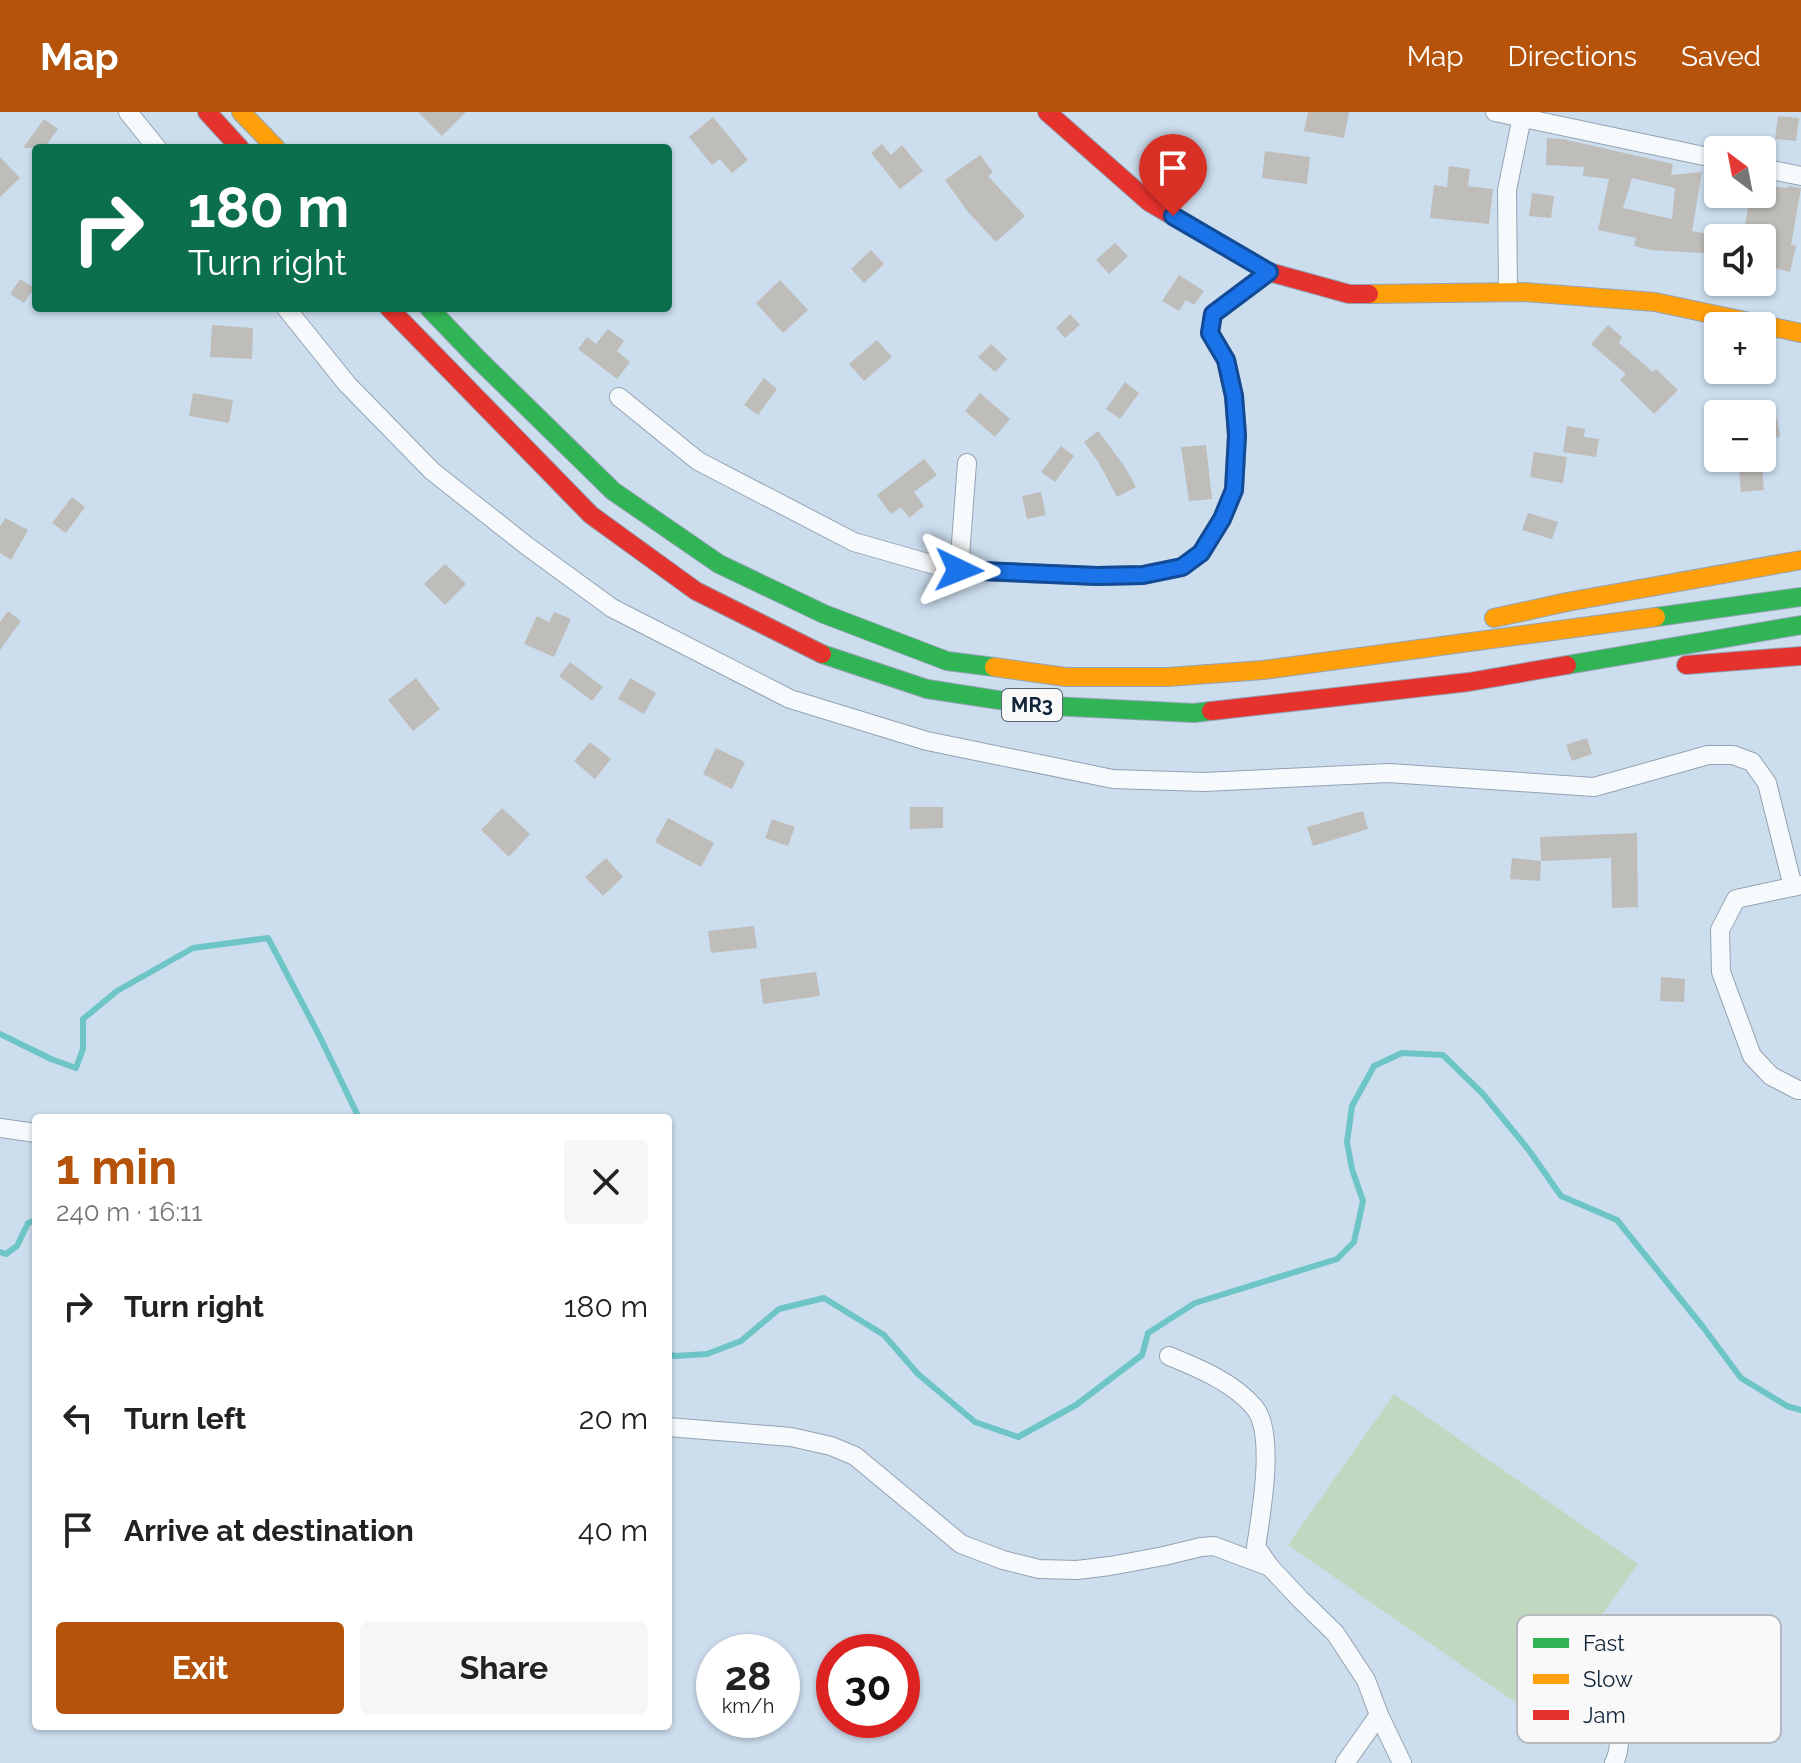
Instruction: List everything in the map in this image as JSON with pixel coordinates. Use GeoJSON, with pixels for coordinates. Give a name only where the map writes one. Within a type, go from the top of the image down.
{"type":"FeatureCollection","features":[{"type":"Feature","properties":{"kind":"main road"},"geometry":{"type":"LineString","coordinates":[[207,112],[236,144]]}},
{"type":"Feature","properties":{"kind":"main road"},"geometry":{"type":"LineString","coordinates":[[241,112],[272,144]]}},
{"type":"Feature","properties":{"kind":"main road"},"geometry":{"type":"LineString","coordinates":[[1047,112],[1149,202],[1269,272],[1349,294],[1508,292],[1655,302],[1801,333]]}},
{"type":"Feature","properties":{"kind":"main road","name":"MR3"},"geometry":{"type":"LineString","coordinates":[[393,312],[591,515],[696,591],[826,656],[927,689],[1031,705],[1194,713],[1469,682],[1801,625]]}},
{"type":"Feature","properties":{"kind":"main road","name":"MR3"},"geometry":{"type":"LineString","coordinates":[[433,312],[613,491],[719,564],[824,614],[947,661],[1066,677],[1168,677],[1263,670],[1801,597]]}},
{"type":"Feature","properties":{"kind":"main road"},"geometry":{"type":"LineString","coordinates":[[1263,670],[1567,602],[1801,560]]}},
{"type":"Feature","properties":{"kind":"main road"},"geometry":{"type":"LineString","coordinates":[[1469,682],[1801,656]]}},
{"type":"Feature","properties":{"kind":"street"},"geometry":{"type":"LineString","coordinates":[[128,112],[154,144]]}},
{"type":"Feature","properties":{"kind":"street"},"geometry":{"type":"LineString","coordinates":[[1495,112],[1522,115],[1704,156]]}},
{"type":"Feature","properties":{"kind":"street"},"geometry":{"type":"LineString","coordinates":[[1508,292],[1507,190],[1522,115]]}},
{"type":"Feature","properties":{"kind":"street"},"geometry":{"type":"LineString","coordinates":[[1776,171],[1801,176]]}},
{"type":"Feature","properties":{"kind":"street"},"geometry":{"type":"LineString","coordinates":[[619,397],[698,461],[854,542],[959,570],[1143,575],[1182,567],[1201,553],[1222,519],[1234,490],[1237,435],[1234,396],[1226,360],[1210,333],[1213,314],[1269,272]]}},
{"type":"Feature","properties":{"kind":"street"},"geometry":{"type":"LineString","coordinates":[[289,312],[347,384],[432,471],[527,546],[612,608],[790,699],[927,741],[1113,779],[1204,782],[1389,773],[1594,787],[1708,755],[1733,755],[1752,762],[1767,783],[1797,886],[1736,899],[1720,930],[1721,972],[1752,1056],[1771,1076],[1801,1090]]}},
{"type":"Feature","properties":{"kind":"street"},"geometry":{"type":"LineString","coordinates":[[959,570],[967,463]]}},
{"type":"Feature","properties":{"kind":"street"},"geometry":{"type":"LineString","coordinates":[[0,1128],[32,1132]]}},
{"type":"Feature","properties":{"kind":"street"},"geometry":{"type":"LineString","coordinates":[[1169,1356],[1194,1366],[1235,1390],[1256,1409],[1266,1436],[1256,1547],[1270,1567],[1335,1633],[1366,1680],[1402,1763]]}},
{"type":"Feature","properties":{"kind":"street"},"geometry":{"type":"LineString","coordinates":[[672,1427],[791,1437],[831,1446],[855,1456],[961,1544],[1003,1560],[1039,1569],[1077,1570],[1110,1566],[1214,1546],[1270,1567]]}},
{"type":"Feature","properties":{"kind":"street"},"geometry":{"type":"LineString","coordinates":[[1345,1763],[1379,1715]]}},
{"type":"Feature","properties":{"kind":"street"},"geometry":{"type":"LineString","coordinates":[[1614,1763],[1619,1753],[1618,1743]]}},
{"type":"Feature","properties":{"kind":"green space"},"geometry":{"type":"Polygon","coordinates":[[[1394,1394],[1638,1564],[1602,1615],[1517,1615],[1517,1704],[1288,1545],[1394,1394]]]}},
{"type":"Feature","properties":{"kind":"building"},"geometry":{"type":"Polygon","coordinates":[[[418,112],[466,112],[442,136],[418,112]]]}},
{"type":"Feature","properties":{"kind":"building"},"geometry":{"type":"Polygon","coordinates":[[[1308,112],[1349,112],[1344,138],[1304,131],[1308,112]]]}},
{"type":"Feature","properties":{"kind":"building"},"geometry":{"type":"Polygon","coordinates":[[[1778,116],[1799,118],[1796,141],[1776,139],[1778,116]]]}},
{"type":"Feature","properties":{"kind":"building"},"geometry":{"type":"Polygon","coordinates":[[[713,117],[748,160],[732,173],[720,159],[712,165],[689,137],[713,117]]]}},
{"type":"Feature","properties":{"kind":"building"},"geometry":{"type":"Polygon","coordinates":[[[44,119],[58,129],[47,144],[32,144],[32,148],[23,148],[44,119]]]}},
{"type":"Feature","properties":{"kind":"building"},"geometry":{"type":"Polygon","coordinates":[[[1547,138],[1673,164],[1671,175],[1702,172],[1692,231],[1704,233],[1704,253],[1651,250],[1634,246],[1636,238],[1598,230],[1609,179],[1583,176],[1584,167],[1546,165],[1547,138]],[[1632,178],[1623,208],[1672,219],[1675,188],[1632,178]]]}},
{"type":"Feature","properties":{"kind":"building"},"geometry":{"type":"Polygon","coordinates":[[[882,144],[891,155],[902,145],[923,171],[900,189],[871,153],[882,144]]]}},
{"type":"Feature","properties":{"kind":"building"},"geometry":{"type":"Polygon","coordinates":[[[1265,151],[1310,157],[1307,184],[1262,178],[1265,151]]]}},
{"type":"Feature","properties":{"kind":"building"},"geometry":{"type":"Polygon","coordinates":[[[980,155],[993,172],[988,176],[1025,216],[996,242],[968,212],[945,180],[980,155]]]}},
{"type":"Feature","properties":{"kind":"building"},"geometry":{"type":"Polygon","coordinates":[[[0,157],[20,178],[0,197],[0,157]]]}},
{"type":"Feature","properties":{"kind":"building"},"geometry":{"type":"Polygon","coordinates":[[[1449,166],[1470,169],[1468,186],[1493,189],[1489,224],[1430,218],[1434,185],[1447,187],[1449,166]]]}},
{"type":"Feature","properties":{"kind":"building"},"geometry":{"type":"Polygon","coordinates":[[[1776,187],[1801,188],[1791,245],[1796,246],[1790,272],[1776,268],[1776,224],[1745,224],[1748,208],[1776,208],[1776,187]]]}},
{"type":"Feature","properties":{"kind":"building"},"geometry":{"type":"Polygon","coordinates":[[[1532,193],[1554,196],[1551,218],[1529,216],[1532,193]]]}},
{"type":"Feature","properties":{"kind":"building"},"geometry":{"type":"Polygon","coordinates":[[[1115,243],[1128,256],[1109,274],[1096,260],[1115,243]]]}},
{"type":"Feature","properties":{"kind":"building"},"geometry":{"type":"Polygon","coordinates":[[[871,250],[884,264],[864,283],[851,269],[871,250]]]}},
{"type":"Feature","properties":{"kind":"building"},"geometry":{"type":"Polygon","coordinates":[[[1179,275],[1204,291],[1194,305],[1186,300],[1179,311],[1162,301],[1179,275]]]}},
{"type":"Feature","properties":{"kind":"building"},"geometry":{"type":"Polygon","coordinates":[[[20,279],[32,287],[24,303],[10,294],[20,279]]]}},
{"type":"Feature","properties":{"kind":"building"},"geometry":{"type":"Polygon","coordinates":[[[780,280],[808,310],[783,333],[756,303],[780,280]]]}},
{"type":"Feature","properties":{"kind":"building"},"geometry":{"type":"Polygon","coordinates":[[[1070,314],[1080,325],[1065,338],[1056,328],[1070,314]]]}},
{"type":"Feature","properties":{"kind":"building"},"geometry":{"type":"Polygon","coordinates":[[[212,325],[253,328],[252,359],[210,357],[212,325]]]}},
{"type":"Feature","properties":{"kind":"building"},"geometry":{"type":"Polygon","coordinates":[[[1608,325],[1622,337],[1619,343],[1653,372],[1656,369],[1678,390],[1654,414],[1620,380],[1626,374],[1591,344],[1608,325]]]}},
{"type":"Feature","properties":{"kind":"building"},"geometry":{"type":"Polygon","coordinates":[[[608,329],[624,341],[617,351],[630,362],[617,379],[578,349],[587,337],[596,344],[608,329]]]}},
{"type":"Feature","properties":{"kind":"building"},"geometry":{"type":"Polygon","coordinates":[[[877,340],[892,357],[864,381],[849,364],[877,340]]]}},
{"type":"Feature","properties":{"kind":"building"},"geometry":{"type":"Polygon","coordinates":[[[991,344],[1007,359],[995,372],[978,357],[991,344]]]}},
{"type":"Feature","properties":{"kind":"building"},"geometry":{"type":"Polygon","coordinates":[[[764,378],[777,389],[758,415],[744,405],[764,378]]]}},
{"type":"Feature","properties":{"kind":"building"},"geometry":{"type":"Polygon","coordinates":[[[1125,382],[1139,393],[1120,419],[1106,409],[1125,382]]]}},
{"type":"Feature","properties":{"kind":"building"},"geometry":{"type":"Polygon","coordinates":[[[193,393],[233,400],[229,423],[189,416],[193,393]]]}},
{"type":"Feature","properties":{"kind":"building"},"geometry":{"type":"Polygon","coordinates":[[[980,393],[1010,419],[995,437],[965,411],[980,393]]]}},
{"type":"Feature","properties":{"kind":"building"},"geometry":{"type":"Polygon","coordinates":[[[1776,418],[1780,437],[1776,438],[1776,418]]]}},
{"type":"Feature","properties":{"kind":"building"},"geometry":{"type":"Polygon","coordinates":[[[1567,426],[1585,429],[1584,437],[1599,439],[1596,457],[1563,452],[1567,426]]]}},
{"type":"Feature","properties":{"kind":"building"},"geometry":{"type":"Polygon","coordinates":[[[1098,431],[1136,487],[1117,497],[1084,442],[1098,431]]]}},
{"type":"Feature","properties":{"kind":"building"},"geometry":{"type":"Polygon","coordinates":[[[1206,445],[1212,499],[1189,501],[1181,447],[1206,445]]]}},
{"type":"Feature","properties":{"kind":"building"},"geometry":{"type":"Polygon","coordinates":[[[1061,446],[1074,456],[1055,482],[1041,472],[1061,446]]]}},
{"type":"Feature","properties":{"kind":"building"},"geometry":{"type":"Polygon","coordinates":[[[1534,452],[1567,457],[1563,483],[1530,477],[1534,452]]]}},
{"type":"Feature","properties":{"kind":"building"},"geometry":{"type":"Polygon","coordinates":[[[924,459],[937,475],[914,492],[924,506],[909,518],[901,507],[891,514],[877,495],[924,459]]]}},
{"type":"Feature","properties":{"kind":"building"},"geometry":{"type":"Polygon","coordinates":[[[1739,472],[1762,472],[1764,490],[1741,492],[1739,472]]]}},
{"type":"Feature","properties":{"kind":"building"},"geometry":{"type":"Polygon","coordinates":[[[1041,492],[1046,515],[1027,519],[1022,496],[1041,492]]]}},
{"type":"Feature","properties":{"kind":"building"},"geometry":{"type":"Polygon","coordinates":[[[72,497],[85,507],[66,533],[52,523],[72,497]]]}},
{"type":"Feature","properties":{"kind":"building"},"geometry":{"type":"Polygon","coordinates":[[[1528,513],[1558,522],[1552,539],[1522,530],[1528,513]]]}},
{"type":"Feature","properties":{"kind":"building"},"geometry":{"type":"Polygon","coordinates":[[[5,518],[28,530],[11,560],[0,553],[0,527],[5,518]]]}},
{"type":"Feature","properties":{"kind":"building"},"geometry":{"type":"Polygon","coordinates":[[[445,564],[466,584],[445,605],[424,584],[445,564]]]}},
{"type":"Feature","properties":{"kind":"building"},"geometry":{"type":"Polygon","coordinates":[[[8,611],[21,621],[0,650],[0,622],[8,611]]]}},
{"type":"Feature","properties":{"kind":"building"},"geometry":{"type":"Polygon","coordinates":[[[554,612],[571,619],[554,657],[524,644],[537,616],[549,622],[554,612]]]}},
{"type":"Feature","properties":{"kind":"building"},"geometry":{"type":"Polygon","coordinates":[[[570,662],[603,687],[592,701],[559,676],[570,662]]]}},
{"type":"Feature","properties":{"kind":"building"},"geometry":{"type":"Polygon","coordinates":[[[416,678],[440,709],[413,731],[388,700],[416,678]]]}},
{"type":"Feature","properties":{"kind":"building"},"geometry":{"type":"Polygon","coordinates":[[[630,678],[656,693],[644,714],[618,699],[630,678]]]}},
{"type":"Feature","properties":{"kind":"building"},"geometry":{"type":"Polygon","coordinates":[[[1587,738],[1592,754],[1572,761],[1566,745],[1587,738]]]}},
{"type":"Feature","properties":{"kind":"building"},"geometry":{"type":"Polygon","coordinates":[[[590,742],[611,759],[595,779],[574,761],[590,742]]]}},
{"type":"Feature","properties":{"kind":"building"},"geometry":{"type":"Polygon","coordinates":[[[716,748],[745,762],[732,789],[703,774],[716,748]]]}},
{"type":"Feature","properties":{"kind":"building"},"geometry":{"type":"Polygon","coordinates":[[[910,807],[943,807],[943,828],[910,829],[910,807]]]}},
{"type":"Feature","properties":{"kind":"building"},"geometry":{"type":"Polygon","coordinates":[[[502,808],[530,834],[509,857],[481,830],[502,808]]]}},
{"type":"Feature","properties":{"kind":"building"},"geometry":{"type":"Polygon","coordinates":[[[1363,811],[1368,829],[1313,846],[1307,827],[1363,811]]]}},
{"type":"Feature","properties":{"kind":"building"},"geometry":{"type":"Polygon","coordinates":[[[668,818],[714,843],[701,867],[655,842],[668,818]]]}},
{"type":"Feature","properties":{"kind":"building"},"geometry":{"type":"Polygon","coordinates":[[[772,819],[795,827],[788,846],[765,838],[772,819]]]}},
{"type":"Feature","properties":{"kind":"building"},"geometry":{"type":"Polygon","coordinates":[[[1637,833],[1638,907],[1612,908],[1611,858],[1541,861],[1540,837],[1637,833]]]}},
{"type":"Feature","properties":{"kind":"building"},"geometry":{"type":"Polygon","coordinates":[[[606,858],[623,877],[603,896],[585,877],[606,858]]]}},
{"type":"Feature","properties":{"kind":"building"},"geometry":{"type":"Polygon","coordinates":[[[1512,858],[1541,861],[1540,881],[1510,879],[1512,858]]]}},
{"type":"Feature","properties":{"kind":"building"},"geometry":{"type":"Polygon","coordinates":[[[754,926],[757,948],[711,953],[708,931],[754,926]]]}},
{"type":"Feature","properties":{"kind":"building"},"geometry":{"type":"Polygon","coordinates":[[[816,972],[820,996],[763,1004],[760,979],[816,972]]]}},
{"type":"Feature","properties":{"kind":"building"},"geometry":{"type":"Polygon","coordinates":[[[1661,977],[1685,979],[1684,1002],[1660,1001],[1661,977]]]}},
{"type":"Feature","properties":{"kind":"waterway"},"geometry":{"type":"LineString","coordinates":[[0,1034],[76,1068],[83,1049],[83,1019],[117,991],[193,948],[268,938],[357,1114]]}},
{"type":"Feature","properties":{"kind":"waterway"},"geometry":{"type":"LineString","coordinates":[[672,1355],[707,1354],[741,1341],[779,1309],[824,1298],[884,1335],[918,1374],[975,1422],[1018,1437],[1076,1405],[1142,1355],[1148,1333],[1195,1303],[1337,1259],[1354,1242],[1363,1201],[1347,1142],[1352,1106],[1374,1066],[1402,1053],[1443,1055],[1482,1093],[1528,1149],[1561,1196],[1617,1220],[1741,1378],[1787,1406],[1801,1410]]}},
{"type":"Feature","properties":{"kind":"waterway"},"geometry":{"type":"LineString","coordinates":[[0,1252],[6,1254],[17,1246],[28,1223],[32,1222]]}},
{"type":"Feature","properties":{"kind":"traffic: fast"},"geometry":{"type":"LineString","coordinates":[[433,312],[613,491],[719,564],[824,614],[947,661],[994,667]]}},
{"type":"Feature","properties":{"kind":"traffic: fast"},"geometry":{"type":"LineString","coordinates":[[1656,617],[1801,597]]}},
{"type":"Feature","properties":{"kind":"traffic: fast"},"geometry":{"type":"LineString","coordinates":[[1567,665],[1801,625]]}},
{"type":"Feature","properties":{"kind":"traffic: fast"},"geometry":{"type":"LineString","coordinates":[[822,654],[927,689],[1031,705],[1194,713],[1211,711]]}},
{"type":"Feature","properties":{"kind":"traffic: slow"},"geometry":{"type":"LineString","coordinates":[[241,112],[272,144]]}},
{"type":"Feature","properties":{"kind":"traffic: slow"},"geometry":{"type":"LineString","coordinates":[[1369,294],[1523,292],[1655,302],[1801,333]]}},
{"type":"Feature","properties":{"kind":"traffic: slow"},"geometry":{"type":"LineString","coordinates":[[1494,618],[1801,560]]}},
{"type":"Feature","properties":{"kind":"traffic: slow"},"geometry":{"type":"LineString","coordinates":[[994,667],[1066,677],[1168,677],[1263,670],[1656,617]]}},
{"type":"Feature","properties":{"kind":"traffic: jam"},"geometry":{"type":"LineString","coordinates":[[207,112],[236,144]]}},
{"type":"Feature","properties":{"kind":"traffic: jam"},"geometry":{"type":"LineString","coordinates":[[1047,112],[1149,202],[1269,272],[1349,294],[1369,294]]}},
{"type":"Feature","properties":{"kind":"traffic: jam"},"geometry":{"type":"LineString","coordinates":[[393,312],[591,515],[696,591],[822,654]]}},
{"type":"Feature","properties":{"kind":"traffic: jam"},"geometry":{"type":"LineString","coordinates":[[1686,665],[1801,656]]}},
{"type":"Feature","properties":{"kind":"traffic: jam"},"geometry":{"type":"LineString","coordinates":[[1211,711],[1469,682],[1567,665]]}},
{"type":"Feature","properties":{"kind":"route"},"geometry":{"type":"LineString","coordinates":[[959,570],[1143,575],[1182,567],[1201,553],[1222,519],[1234,490],[1237,435],[1234,396],[1226,360],[1210,333],[1213,314],[1269,272],[1173,216]]}}]}
